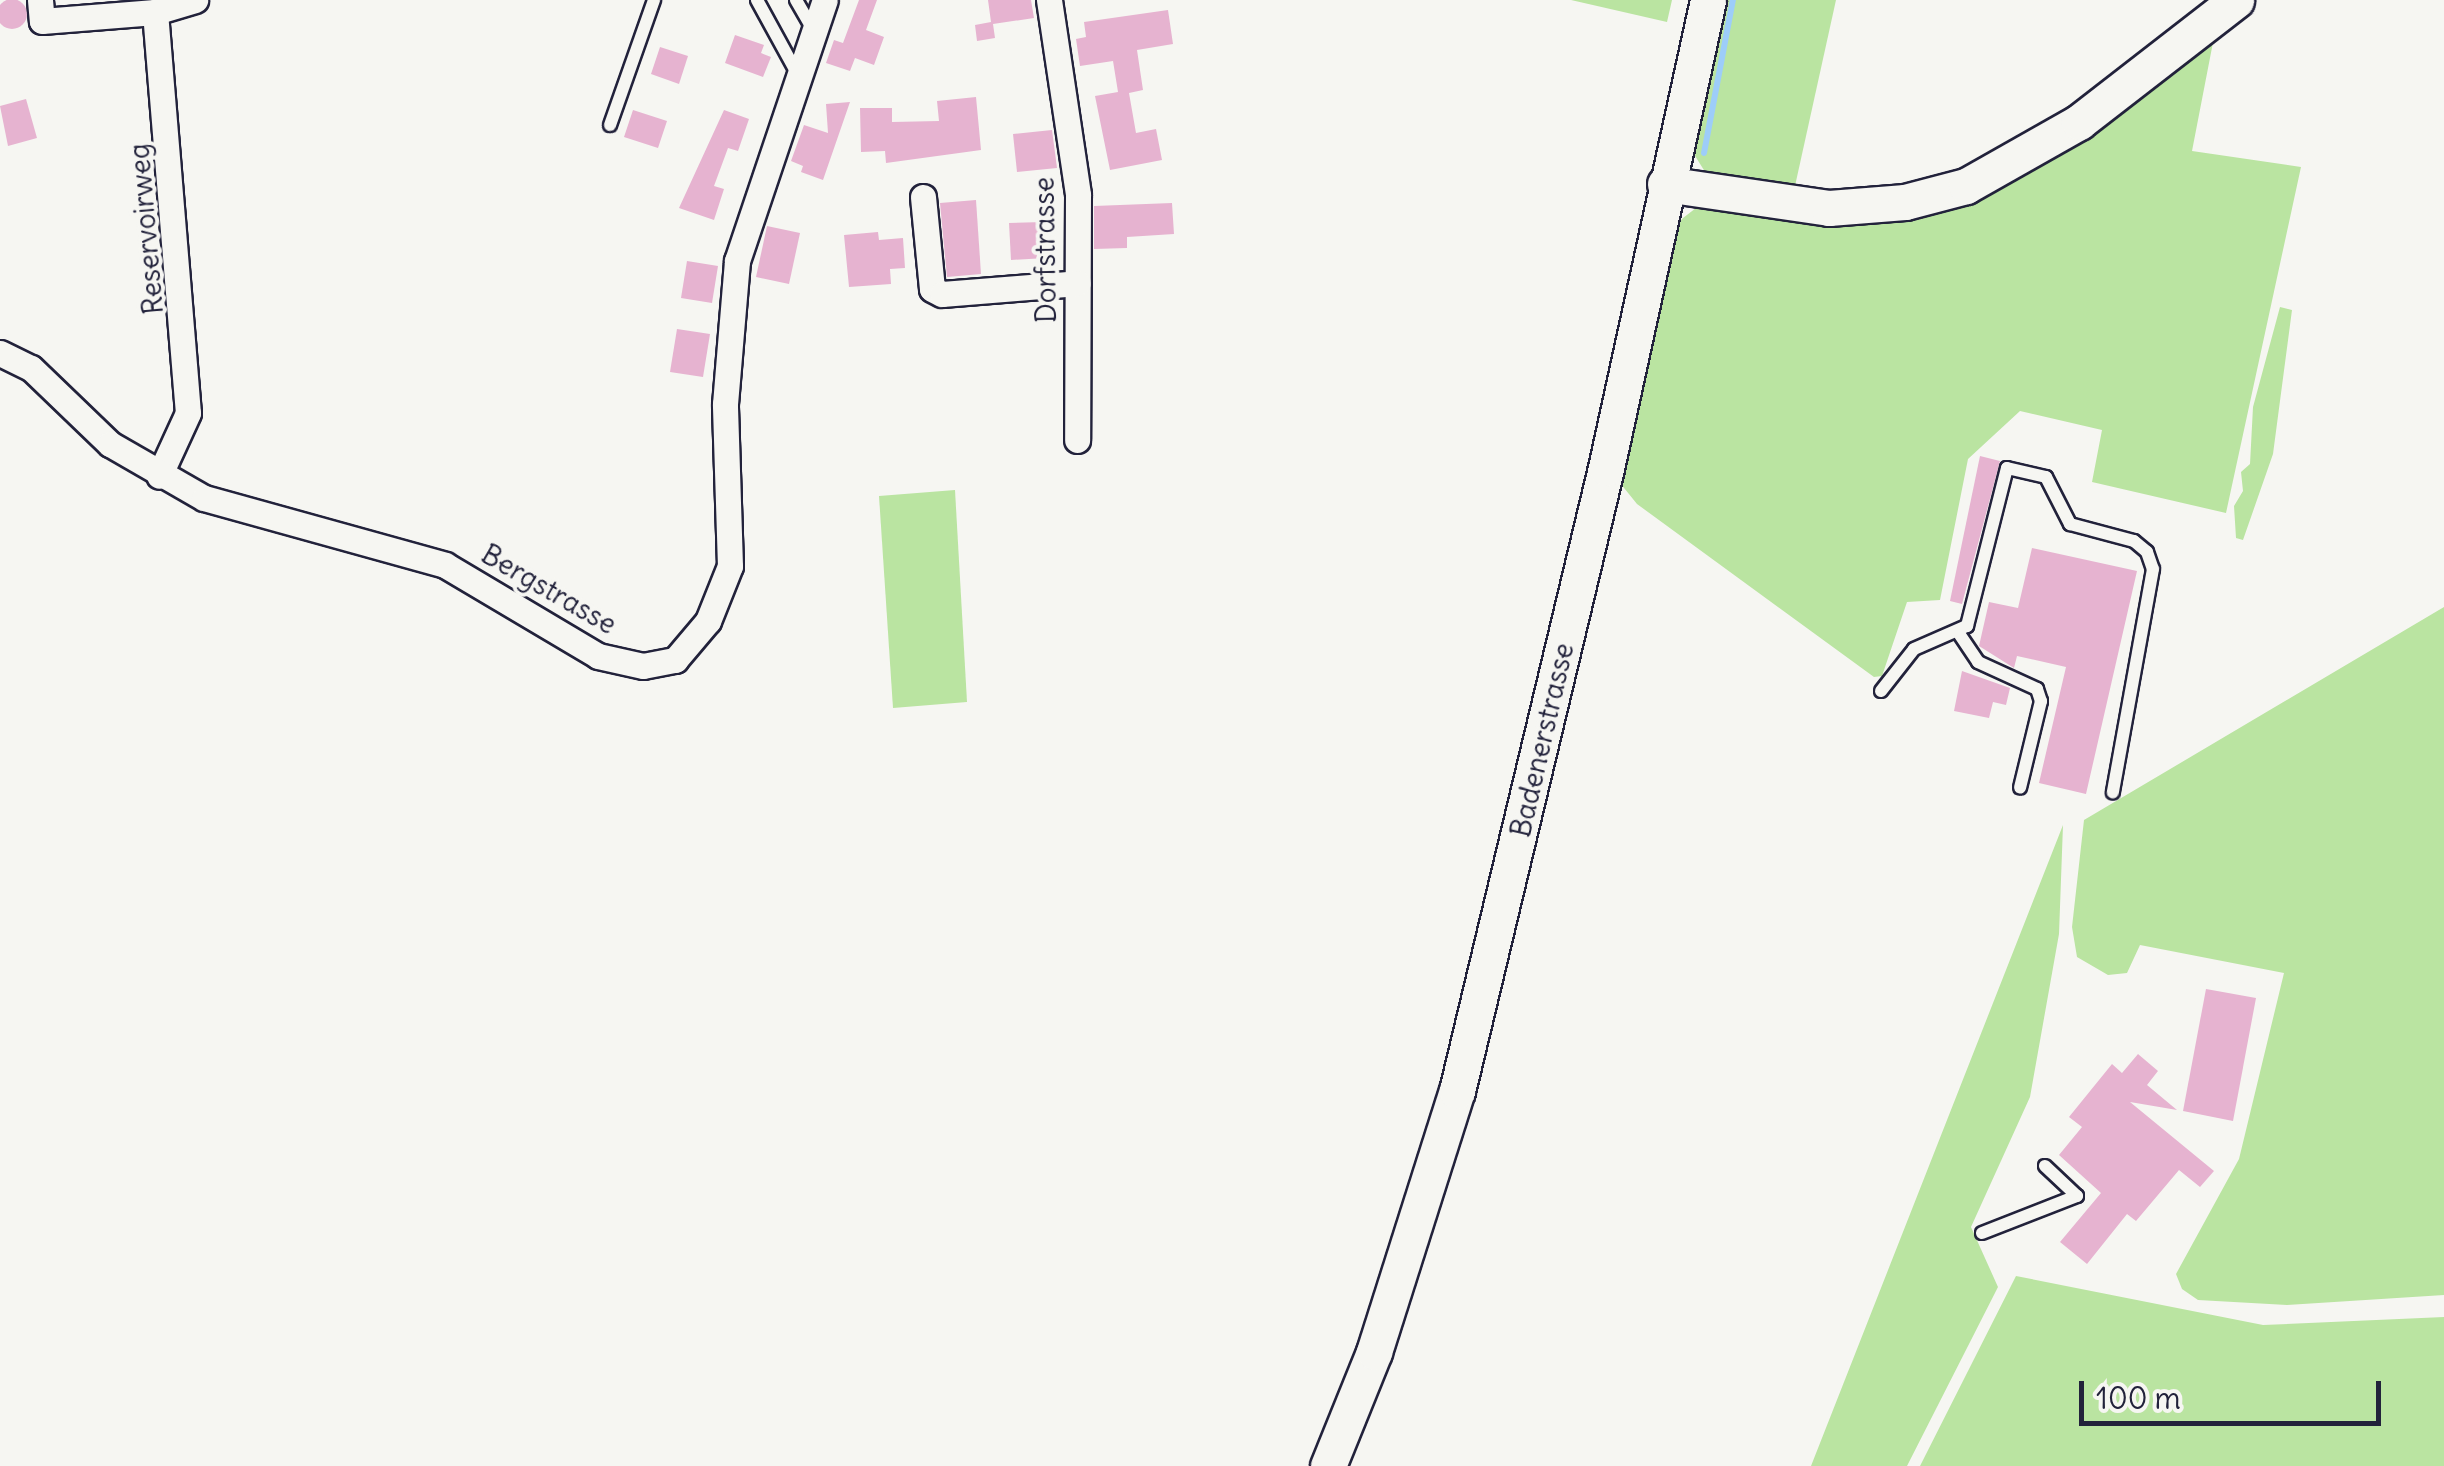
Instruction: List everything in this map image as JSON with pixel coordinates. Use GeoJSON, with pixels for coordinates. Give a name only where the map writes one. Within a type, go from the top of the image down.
{"type":"FeatureCollection","features":[{"type":"Feature","properties":{"kind":"street"},"geometry":{"type":"LineString","coordinates":[[40,0],[42,21],[155,12],[195,0]]}},
{"type":"Feature","properties":{"kind":"street","name":"Bergstrasse"},"geometry":{"type":"LineString","coordinates":[[0,354],[31,368],[110,444],[159,476],[204,498],[445,565],[598,656],[644,666],[675,660],[708,621],[730,566],[725,404],[737,261],[825,0]]}},
{"type":"Feature","properties":{"kind":"street","name":"Dorfstrasse"},"geometry":{"type":"LineString","coordinates":[[1048,0],[1078,195],[1077,440]]}},
{"type":"Feature","properties":{"kind":"street","name":"Badenerstrasse"},"geometry":{"type":"LineString","coordinates":[[1328,1466],[1374,1352],[1462,1072],[1604,478],[1708,0]]}},
{"type":"Feature","properties":{"kind":"street"},"geometry":{"type":"LineString","coordinates":[[1666,184],[1828,208],[1905,202],[1966,186],[2079,122],[2236,0]]}},
{"type":"Feature","properties":{"kind":"street","name":"Reservoirweg"},"geometry":{"type":"LineString","coordinates":[[155,12],[188,413],[159,476]]}},
{"type":"Feature","properties":{"kind":"street"},"geometry":{"type":"LineString","coordinates":[[923,198],[932,289],[1078,283]]}},
{"type":"Feature","properties":{"kind":"lane"},"geometry":{"type":"LineString","coordinates":[[610,125],[654,0]]}},
{"type":"Feature","properties":{"kind":"lane"},"geometry":{"type":"LineString","coordinates":[[757,0],[798,75]]}},
{"type":"Feature","properties":{"kind":"lane"},"geometry":{"type":"LineString","coordinates":[[796,0],[813,29]]}},
{"type":"Feature","properties":{"kind":"lane"},"geometry":{"type":"LineString","coordinates":[[1881,691],[1914,649],[1967,626],[2007,468],[2046,477],[2070,524],[2134,541],[2148,552],[2153,569],[2113,792]]}},
{"type":"Feature","properties":{"kind":"lane"},"geometry":{"type":"LineString","coordinates":[[1958,632],[1978,662],[2038,688],[2041,701],[2020,788]]}},
{"type":"Feature","properties":{"kind":"lane"},"geometry":{"type":"LineString","coordinates":[[1982,1233],[2077,1196],[2045,1166]]}},
{"type":"Feature","properties":{"kind":"green space"},"geometry":{"type":"Polygon","coordinates":[[[1571,0],[1672,0],[1667,22],[1571,0]]]}},
{"type":"Feature","properties":{"kind":"green space"},"geometry":{"type":"Polygon","coordinates":[[[1718,0],[1836,0],[1795,186],[1707,175],[1692,151],[1718,0]]]}},
{"type":"Feature","properties":{"kind":"green space"},"geometry":{"type":"Polygon","coordinates":[[[2215,32],[2192,151],[2301,167],[2226,513],[2092,482],[2102,430],[2020,411],[1968,459],[1940,600],[1907,602],[1882,676],[1874,677],[1637,504],[1616,478],[1669,234],[1696,208],[1804,224],[1966,203],[2028,171],[2215,32]]]}},
{"type":"Feature","properties":{"kind":"green space"},"geometry":{"type":"Polygon","coordinates":[[[2280,307],[2292,310],[2273,454],[2243,540],[2236,538],[2234,506],[2243,491],[2241,472],[2250,464],[2253,407],[2280,307]]]}},
{"type":"Feature","properties":{"kind":"green space"},"geometry":{"type":"Polygon","coordinates":[[[955,490],[967,702],[893,708],[879,496],[955,490]]]}},
{"type":"Feature","properties":{"kind":"green space"},"geometry":{"type":"Polygon","coordinates":[[[2444,607],[2444,1295],[2287,1305],[2198,1300],[2182,1289],[2176,1274],[2239,1159],[2284,973],[2140,945],[2127,973],[2108,975],[2077,957],[2072,927],[2084,820],[2444,607]]]}},
{"type":"Feature","properties":{"kind":"green space"},"geometry":{"type":"Polygon","coordinates":[[[2063,825],[2059,934],[2030,1097],[1971,1227],[1998,1287],[1907,1466],[1811,1466],[2063,825]]]}},
{"type":"Feature","properties":{"kind":"green space"},"geometry":{"type":"Polygon","coordinates":[[[2016,1276],[2263,1325],[2444,1317],[2444,1466],[1920,1466],[2016,1276]]]}},
{"type":"Feature","properties":{"kind":"building"},"geometry":{"type":"Polygon","coordinates":[[[12,-1],[23,3],[27,14],[23,25],[12,29],[1,25],[-3,14],[1,3],[12,-1]]]}},
{"type":"Feature","properties":{"kind":"building"},"geometry":{"type":"Polygon","coordinates":[[[859,0],[877,0],[866,30],[884,37],[874,65],[855,58],[850,71],[826,63],[834,40],[843,43],[859,0]]]}},
{"type":"Feature","properties":{"kind":"building"},"geometry":{"type":"Polygon","coordinates":[[[988,0],[1031,0],[1034,18],[993,24],[995,38],[977,41],[975,25],[991,22],[988,0]]]}},
{"type":"Feature","properties":{"kind":"building"},"geometry":{"type":"Polygon","coordinates":[[[1168,10],[1173,44],[1137,50],[1143,90],[1129,93],[1136,133],[1156,129],[1162,160],[1110,170],[1095,96],[1118,92],[1113,61],[1080,66],[1076,39],[1086,37],[1084,22],[1168,10]]]}},
{"type":"Feature","properties":{"kind":"building"},"geometry":{"type":"Polygon","coordinates":[[[735,35],[764,45],[761,53],[771,57],[763,77],[725,63],[735,35]]]}},
{"type":"Feature","properties":{"kind":"building"},"geometry":{"type":"Polygon","coordinates":[[[660,47],[688,56],[679,84],[651,74],[660,47]]]}},
{"type":"Feature","properties":{"kind":"building"},"geometry":{"type":"Polygon","coordinates":[[[976,97],[981,150],[886,163],[885,151],[861,152],[860,108],[892,108],[892,122],[939,121],[937,101],[976,97]]]}},
{"type":"Feature","properties":{"kind":"building"},"geometry":{"type":"Polygon","coordinates":[[[26,99],[37,138],[8,146],[0,106],[26,99]]]}},
{"type":"Feature","properties":{"kind":"building"},"geometry":{"type":"Polygon","coordinates":[[[850,102],[823,180],[801,172],[803,166],[791,161],[804,125],[828,133],[826,104],[850,102]]]}},
{"type":"Feature","properties":{"kind":"building"},"geometry":{"type":"Polygon","coordinates":[[[633,110],[667,121],[658,148],[624,137],[633,110]]]}},
{"type":"Feature","properties":{"kind":"building"},"geometry":{"type":"Polygon","coordinates":[[[724,110],[749,119],[738,151],[728,148],[714,186],[724,189],[714,220],[679,208],[724,110]]]}},
{"type":"Feature","properties":{"kind":"building"},"geometry":{"type":"Polygon","coordinates":[[[1052,130],[1057,168],[1017,172],[1013,134],[1052,130]]]}},
{"type":"Feature","properties":{"kind":"building"},"geometry":{"type":"Polygon","coordinates":[[[976,200],[981,274],[947,277],[940,203],[976,200]]]}},
{"type":"Feature","properties":{"kind":"building"},"geometry":{"type":"Polygon","coordinates":[[[1172,203],[1174,234],[1127,237],[1127,248],[1094,249],[1094,206],[1172,203]]]}},
{"type":"Feature","properties":{"kind":"building"},"geometry":{"type":"Polygon","coordinates":[[[1044,222],[1046,258],[1011,260],[1009,223],[1044,222]]]}},
{"type":"Feature","properties":{"kind":"building"},"geometry":{"type":"Polygon","coordinates":[[[767,226],[800,233],[789,284],[756,277],[767,226]]]}},
{"type":"Feature","properties":{"kind":"building"},"geometry":{"type":"Polygon","coordinates":[[[878,232],[879,240],[903,238],[905,268],[890,269],[891,284],[849,287],[844,235],[878,232]]]}},
{"type":"Feature","properties":{"kind":"building"},"geometry":{"type":"Polygon","coordinates":[[[687,261],[718,266],[712,303],[681,298],[687,261]]]}},
{"type":"Feature","properties":{"kind":"building"},"geometry":{"type":"Polygon","coordinates":[[[677,329],[710,334],[703,377],[670,372],[677,329]]]}},
{"type":"Feature","properties":{"kind":"building"},"geometry":{"type":"Polygon","coordinates":[[[1980,456],[2000,461],[1962,604],[1950,601],[1980,456]]]}},
{"type":"Feature","properties":{"kind":"building"},"geometry":{"type":"Polygon","coordinates":[[[2032,548],[2137,571],[2086,794],[2039,783],[2066,667],[2017,656],[2014,668],[1979,646],[1989,602],[2018,608],[2032,548]]]}},
{"type":"Feature","properties":{"kind":"building"},"geometry":{"type":"Polygon","coordinates":[[[1962,671],[2010,688],[2006,705],[1993,702],[1989,718],[1954,711],[1962,671]]]}},
{"type":"Feature","properties":{"kind":"building"},"geometry":{"type":"Polygon","coordinates":[[[2206,989],[2256,998],[2233,1121],[2183,1111],[2206,989]]]}},
{"type":"Feature","properties":{"kind":"building"},"geometry":{"type":"Polygon","coordinates":[[[2138,1054],[2158,1071],[2147,1085],[2177,1110],[2130,1102],[2214,1171],[2200,1187],[2179,1170],[2136,1221],[2127,1214],[2087,1264],[2060,1242],[2101,1193],[2059,1155],[2082,1127],[2069,1117],[2112,1064],[2122,1073],[2138,1054]]]}},
{"type":"Feature","properties":{"kind":"waterway"},"geometry":{"type":"LineString","coordinates":[[1704,153],[1733,0]]}}]}
